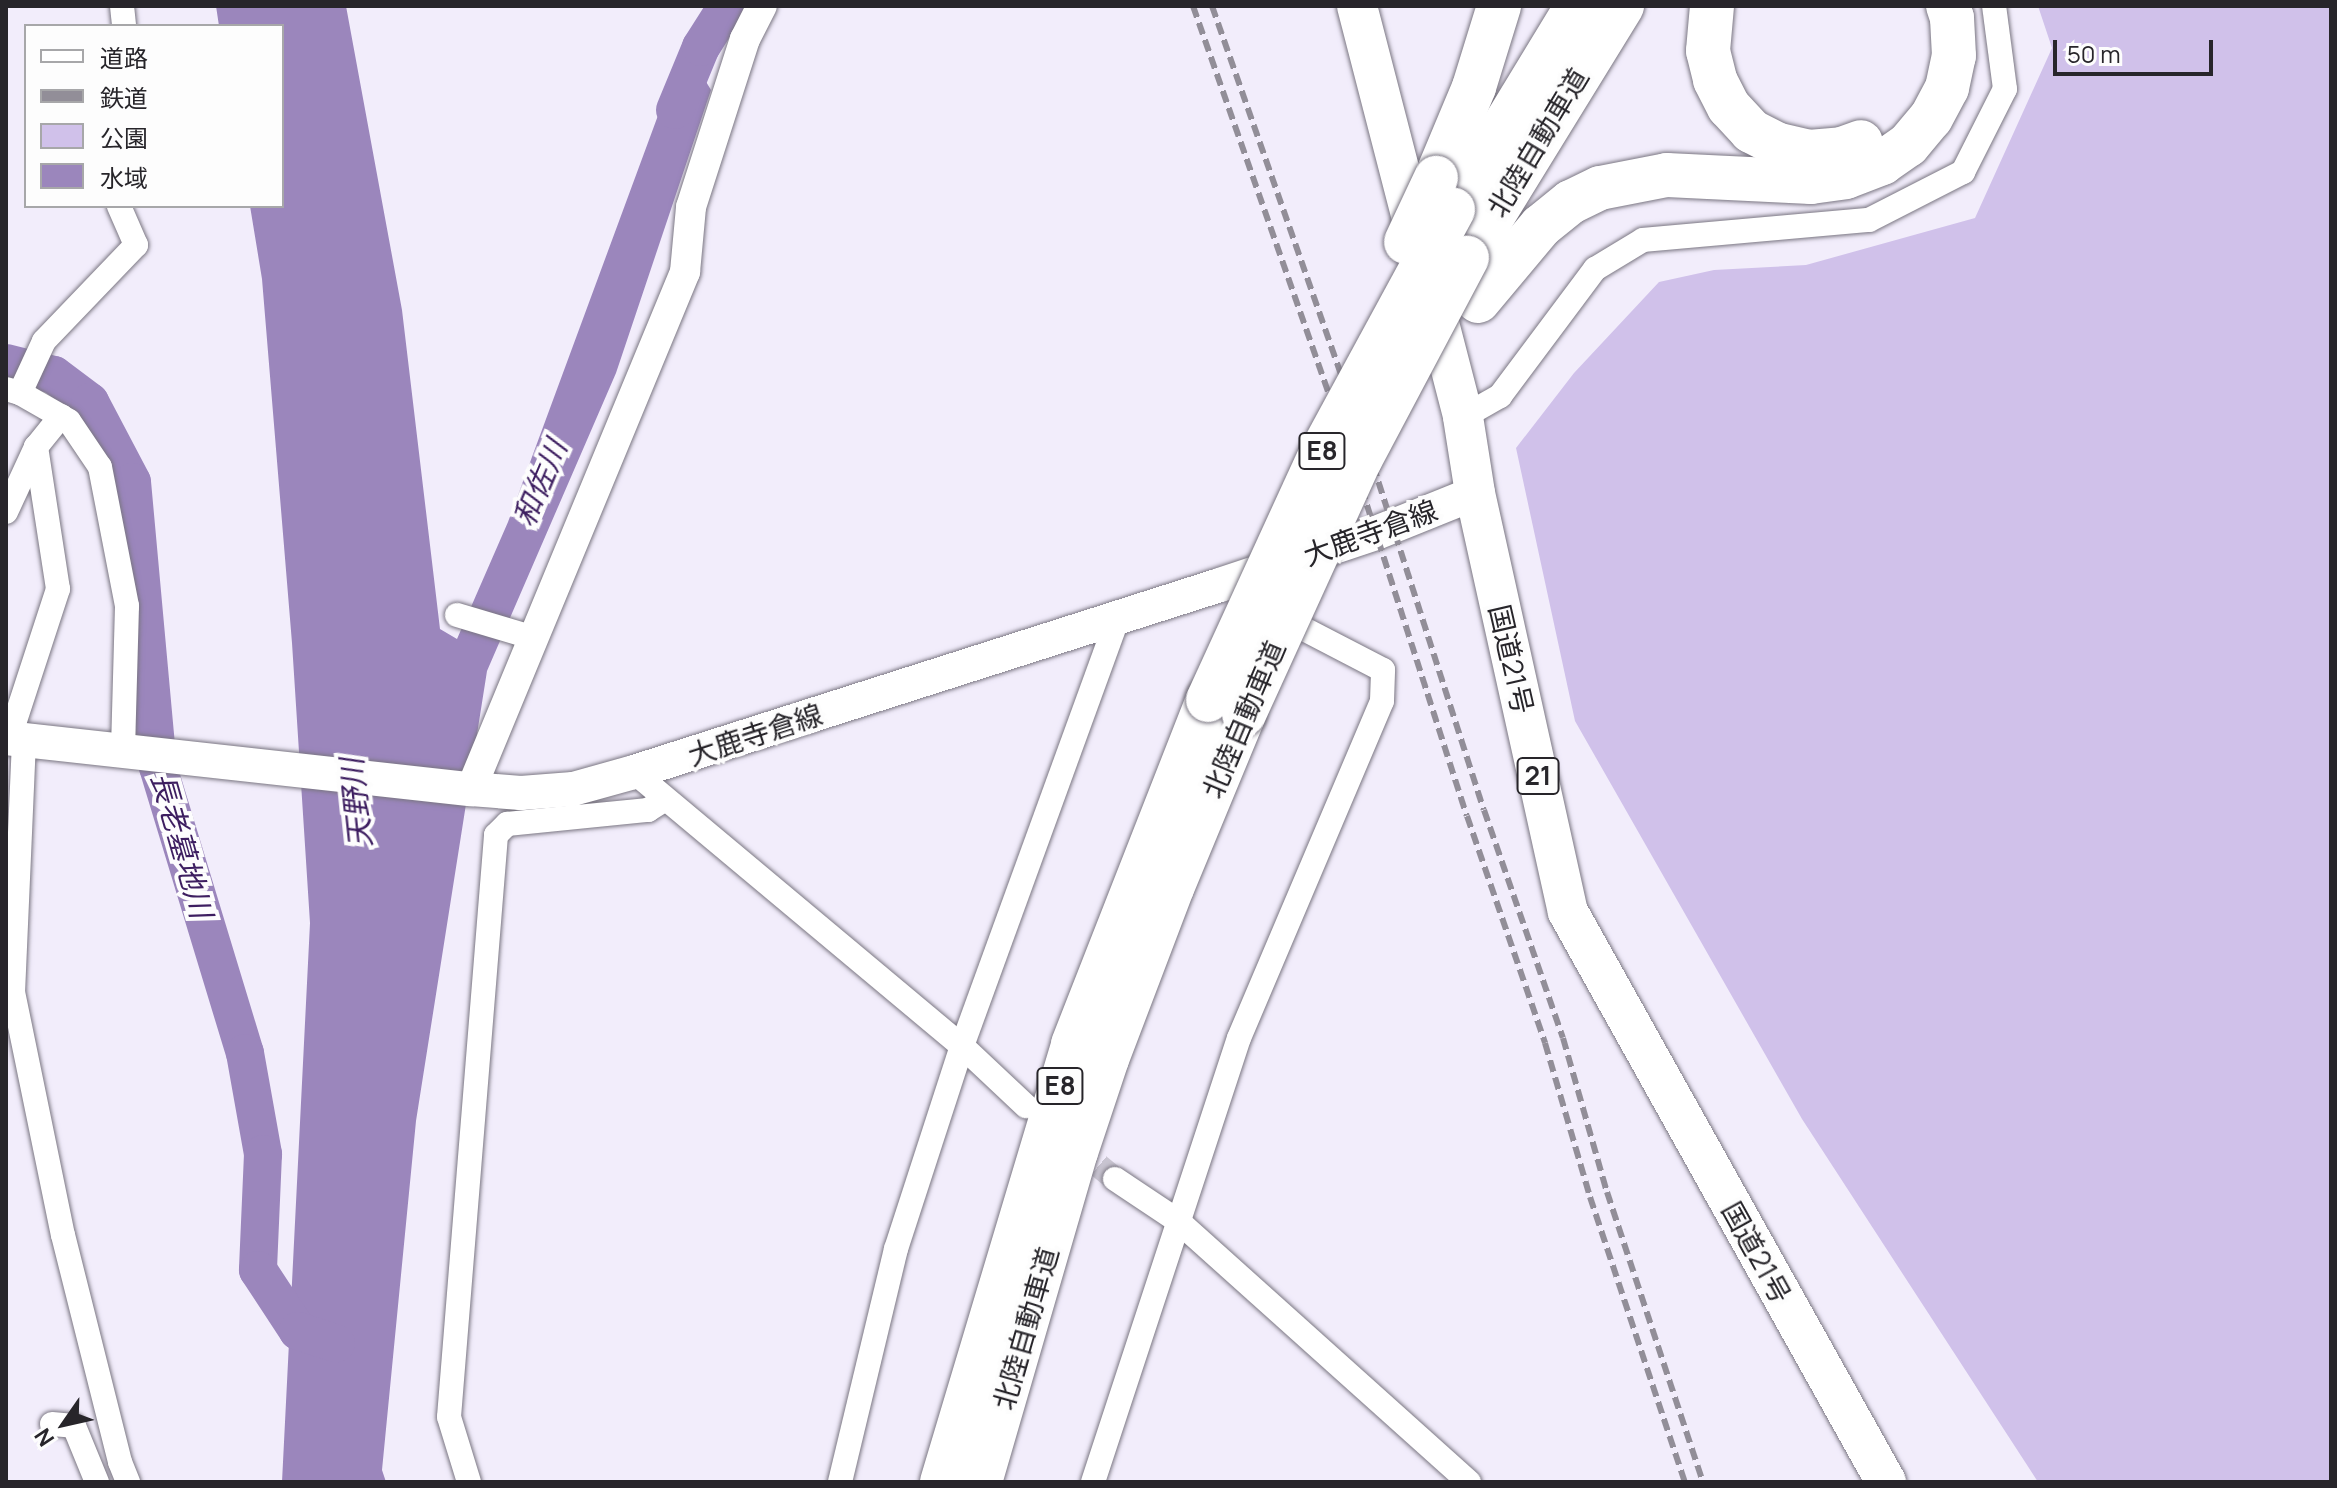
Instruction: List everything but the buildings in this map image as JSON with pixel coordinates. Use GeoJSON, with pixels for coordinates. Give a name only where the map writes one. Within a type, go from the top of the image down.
{"type":"FeatureCollection","features":[{"type":"Feature","properties":{"kind":"highway","name":"国道21号"},"geometry":{"type":"LineString","coordinates":[[1357,6],[1463,417],[1475,493],[1568,912],[1886,1482]]}},
{"type":"Feature","properties":{"kind":"highway"},"geometry":{"type":"LineString","coordinates":[[1444,194],[1499,6]]}},
{"type":"Feature","properties":{"kind":"highway","name":"北陸自動車道"},"geometry":{"type":"LineString","coordinates":[[980,1482],[1076,1152],[1235,711],[1239,586],[1444,194],[1577,6]]}},
{"type":"Feature","properties":{"kind":"highway","name":"北陸自動車道"},"geometry":{"type":"LineString","coordinates":[[942,1482],[1073,1044],[1360,460],[1516,172],[1622,6]]}},
{"type":"Feature","properties":{"kind":"highway"},"geometry":{"type":"LineString","coordinates":[[1712,6],[1708,51],[1715,80],[1729,107],[1751,131],[1779,145],[1809,152],[1842,149],[1871,138],[1914,93],[1925,60],[1923,25],[1917,6]]}},
{"type":"Feature","properties":{"kind":"highway"},"geometry":{"type":"LineString","coordinates":[[1235,711],[1369,479],[1478,301],[1541,226],[1571,202],[1600,188],[1667,175],[1811,182],[1846,177],[1882,163],[1908,145],[1931,118],[1947,88],[1954,56],[1952,18],[1948,6]]}},
{"type":"Feature","properties":{"kind":"main road","name":"大鹿寺倉線"},"geometry":{"type":"LineString","coordinates":[[13,739],[463,788],[521,793],[573,789],[1118,617],[1239,586],[1475,493]]}},
{"type":"Feature","properties":{"kind":"street"},"geometry":{"type":"LineString","coordinates":[[463,788],[524,636],[685,272],[691,207],[745,39],[762,6]]}},
{"type":"Feature","properties":{"kind":"street"},"geometry":{"type":"LineString","coordinates":[[1463,417],[1500,396],[1595,269],[1643,240],[1869,220],[1963,172],[2005,89],[1994,6]]}},
{"type":"Feature","properties":{"kind":"street"},"geometry":{"type":"LineString","coordinates":[[120,208],[136,245],[44,341],[17,390],[69,421],[100,467],[127,606],[123,751]]}},
{"type":"Feature","properties":{"kind":"street"},"geometry":{"type":"LineString","coordinates":[[6,512],[36,447],[61,416]]}},
{"type":"Feature","properties":{"kind":"street"},"geometry":{"type":"LineString","coordinates":[[36,447],[58,589],[13,739],[13,992],[63,1235],[120,1462],[128,1482]]}},
{"type":"Feature","properties":{"kind":"street"},"geometry":{"type":"LineString","coordinates":[[1093,1482],[1239,1038],[1382,701],[1383,670],[1239,586]]}},
{"type":"Feature","properties":{"kind":"street"},"geometry":{"type":"LineString","coordinates":[[457,615],[524,636]]}},
{"type":"Feature","properties":{"kind":"street"},"geometry":{"type":"LineString","coordinates":[[840,1482],[896,1249],[962,1046],[1118,617]]}},
{"type":"Feature","properties":{"kind":"street"},"geometry":{"type":"LineString","coordinates":[[634,772],[962,1046],[1026,1106]]}},
{"type":"Feature","properties":{"kind":"street"},"geometry":{"type":"LineString","coordinates":[[469,1482],[449,1417],[496,835],[507,824],[648,810],[664,800]]}},
{"type":"Feature","properties":{"kind":"street"},"geometry":{"type":"LineString","coordinates":[[1115,1179],[1178,1221],[1469,1482]]}},
{"type":"Feature","properties":{"kind":"street"},"geometry":{"type":"LineString","coordinates":[[52,1424],[74,1426],[97,1482]]}},
{"type":"Feature","properties":{"kind":"green space"},"geometry":{"type":"Polygon","coordinates":[[[2038,6],[2331,6],[2331,1482],[2038,1482],[1802,1119],[1575,721],[1516,448],[1574,373],[1659,282],[1714,270],[1806,265],[1975,218],[2052,48],[2038,6]]]}},
{"type":"Feature","properties":{"kind":"water","name":"天野川"},"geometry":{"type":"Polygon","coordinates":[[[216,6],[346,6],[402,310],[440,629],[457,639],[508,522],[684,45],[711,90],[616,373],[487,671],[416,1121],[382,1470],[386,1482],[282,1482],[310,923],[292,643],[262,279],[250,208],[284,208],[284,24],[219,24],[216,6]]]}},
{"type":"Feature","properties":{"kind":"waterway","name":"和佐川"},"geometry":{"type":"LineString","coordinates":[[675,110],[701,47],[727,6]]}},
{"type":"Feature","properties":{"kind":"waterway","name":"長老墓地川"},"geometry":{"type":"LineString","coordinates":[[6,363],[54,375],[90,402],[132,482],[158,767],[245,1053],[263,1154],[258,1270],[298,1331],[336,1343]]}},
{"type":"Feature","properties":{"kind":"tunnel"},"geometry":{"type":"LineString","coordinates":[[1071,1143],[1115,1179]]}},
{"type":"Feature","properties":{"kind":"railway"},"geometry":{"type":"LineString","coordinates":[[1193,6],[1356,471],[1467,816],[1545,1043],[1590,1197],[1685,1482]]}},
{"type":"Feature","properties":{"kind":"railway"},"geometry":{"type":"LineString","coordinates":[[1212,6],[1373,465],[1484,810],[1563,1038],[1607,1192],[1703,1482]]}}]}
